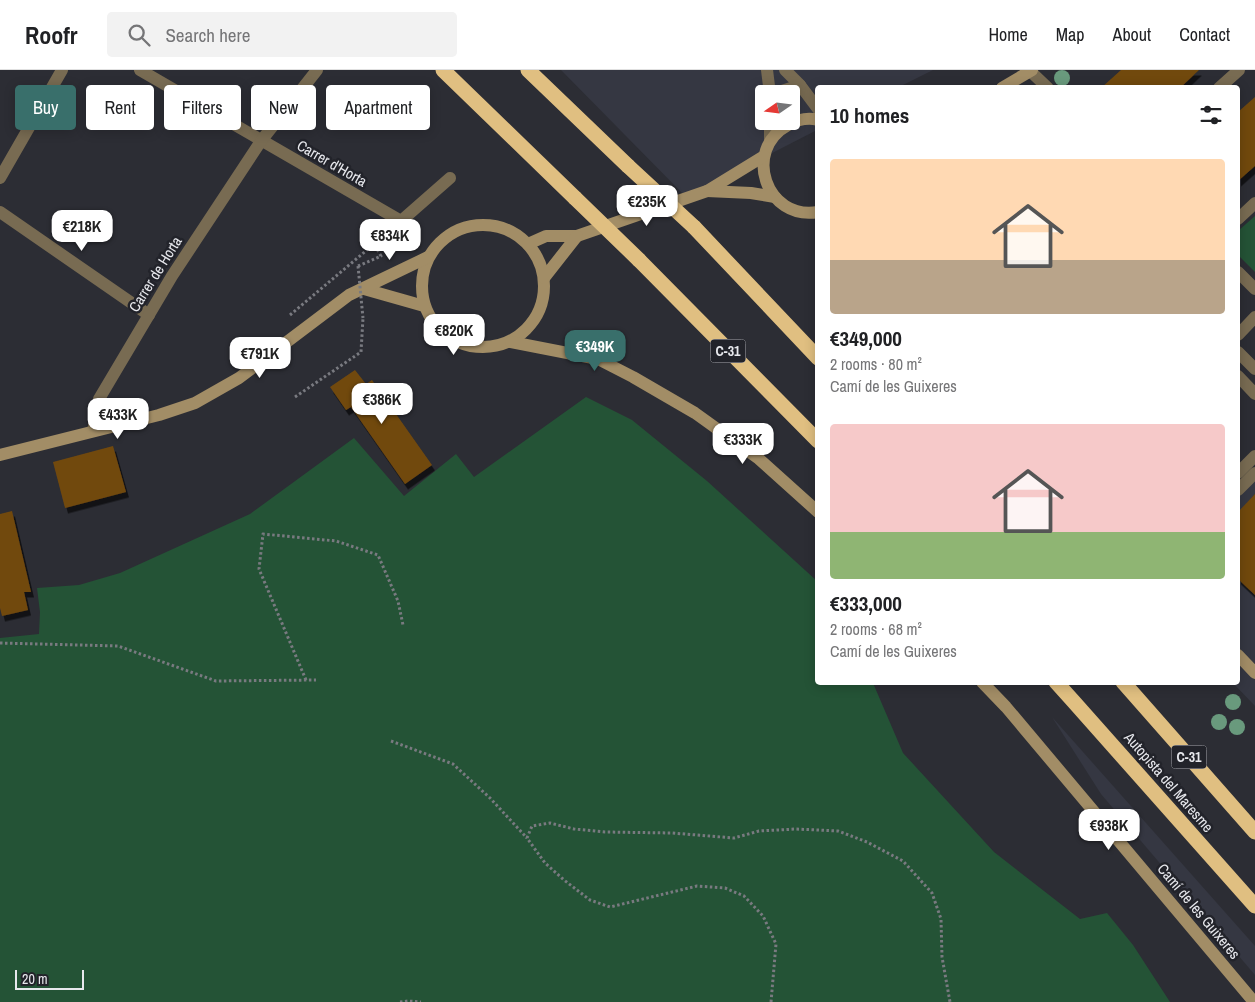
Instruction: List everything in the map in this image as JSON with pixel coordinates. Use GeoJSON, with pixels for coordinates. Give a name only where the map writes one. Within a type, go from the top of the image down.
{"type":"FeatureCollection","features":[{"type":"Feature","properties":{"kind":"highway","name":"C-31"},"geometry":{"type":"LineString","coordinates":[[443,70],[639,260],[815,438]]}},
{"type":"Feature","properties":{"kind":"highway"},"geometry":{"type":"LineString","coordinates":[[528,70],[694,228],[815,355]]}},
{"type":"Feature","properties":{"kind":"highway","name":"Autopista del Maresme"},"geometry":{"type":"LineString","coordinates":[[1059,685],[1255,906]]}},
{"type":"Feature","properties":{"kind":"highway","name":"Autopista del Maresme"},"geometry":{"type":"LineString","coordinates":[[1126,685],[1255,832]]}},
{"type":"Feature","properties":{"kind":"street"},"geometry":{"type":"LineString","coordinates":[[0,178],[62,70]]}},
{"type":"Feature","properties":{"kind":"street","name":"Carrer d'Horta"},"geometry":{"type":"LineString","coordinates":[[140,70],[401,222]]}},
{"type":"Feature","properties":{"kind":"street","name":"Carrer de Horta"},"geometry":{"type":"LineString","coordinates":[[93,432],[99,399],[172,276],[261,141],[317,70]]}},
{"type":"Feature","properties":{"kind":"street"},"geometry":{"type":"LineString","coordinates":[[767,70],[770,85]]}},
{"type":"Feature","properties":{"kind":"street"},"geometry":{"type":"LineString","coordinates":[[785,70],[799,85]]}},
{"type":"Feature","properties":{"kind":"street"},"geometry":{"type":"LineString","coordinates":[[1007,85],[1031,70],[1045,85]]}},
{"type":"Feature","properties":{"kind":"street"},"geometry":{"type":"LineString","coordinates":[[1222,85],[1239,70]]}},
{"type":"Feature","properties":{"kind":"street"},"geometry":{"type":"LineString","coordinates":[[800,86],[815,104]]}},
{"type":"Feature","properties":{"kind":"street"},"geometry":{"type":"LineString","coordinates":[[815,119],[796,121],[781,129],[770,141],[764,156],[763,171],[767,185],[775,197],[786,207],[800,212],[815,212]]}},
{"type":"Feature","properties":{"kind":"street"},"geometry":{"type":"LineString","coordinates":[[770,130],[770,141]]}},
{"type":"Feature","properties":{"kind":"street"},"geometry":{"type":"LineString","coordinates":[[528,244],[546,236],[577,236],[707,191],[764,156]]}},
{"type":"Feature","properties":{"kind":"street"},"geometry":{"type":"LineString","coordinates":[[401,222],[450,178]]}},
{"type":"Feature","properties":{"kind":"street"},"geometry":{"type":"LineString","coordinates":[[707,191],[751,193],[775,197]]}},
{"type":"Feature","properties":{"kind":"street"},"geometry":{"type":"LineString","coordinates":[[1240,217],[1255,203]]}},
{"type":"Feature","properties":{"kind":"street"},"geometry":{"type":"LineString","coordinates":[[0,212],[149,315]]}},
{"type":"Feature","properties":{"kind":"street"},"geometry":{"type":"LineString","coordinates":[[475,225],[494,226],[512,232],[528,244],[538,260],[544,278],[542,304],[530,326],[510,342],[485,349],[459,344],[438,329],[424,306],[421,281],[428,257],[440,242],[456,231],[475,225]]}},
{"type":"Feature","properties":{"kind":"street"},"geometry":{"type":"LineString","coordinates":[[544,278],[577,236]]}},
{"type":"Feature","properties":{"kind":"street"},"geometry":{"type":"LineString","coordinates":[[0,456],[165,413],[209,396],[239,378],[349,296],[428,257]]}},
{"type":"Feature","properties":{"kind":"street"},"geometry":{"type":"LineString","coordinates":[[1240,274],[1255,289]]}},
{"type":"Feature","properties":{"kind":"street"},"geometry":{"type":"LineString","coordinates":[[364,289],[424,306]]}},
{"type":"Feature","properties":{"kind":"street"},"geometry":{"type":"LineString","coordinates":[[1240,334],[1255,317]]}},
{"type":"Feature","properties":{"kind":"street"},"geometry":{"type":"LineString","coordinates":[[510,342],[598,359],[695,413],[759,459],[815,509]]}},
{"type":"Feature","properties":{"kind":"street"},"geometry":{"type":"LineString","coordinates":[[1240,354],[1255,370]]}},
{"type":"Feature","properties":{"kind":"street"},"geometry":{"type":"LineString","coordinates":[[1240,378],[1255,394]]}},
{"type":"Feature","properties":{"kind":"street"},"geometry":{"type":"LineString","coordinates":[[1240,471],[1255,456]]}},
{"type":"Feature","properties":{"kind":"street"},"geometry":{"type":"LineString","coordinates":[[1240,488],[1255,473]]}},
{"type":"Feature","properties":{"kind":"street"},"geometry":{"type":"LineString","coordinates":[[1240,657],[1255,673]]}},
{"type":"Feature","properties":{"kind":"street","name":"Camí de les Guixeres"},"geometry":{"type":"LineString","coordinates":[[985,685],[1006,707],[1254,1002]]}},
{"type":"Feature","properties":{"kind":"path"},"geometry":{"type":"LineString","coordinates":[[286,318],[401,222]]}},
{"type":"Feature","properties":{"kind":"path"},"geometry":{"type":"LineString","coordinates":[[295,397],[361,352],[363,318],[358,266],[381,256],[374,244]]}},
{"type":"Feature","properties":{"kind":"path"},"geometry":{"type":"LineString","coordinates":[[306,680],[259,569],[263,534],[336,540],[378,556],[398,601],[403,625]]}},
{"type":"Feature","properties":{"kind":"path"},"geometry":{"type":"LineString","coordinates":[[0,644],[118,646],[216,681],[316,680]]}},
{"type":"Feature","properties":{"kind":"path"},"geometry":{"type":"LineString","coordinates":[[391,741],[453,764],[490,798],[527,838],[545,863],[590,900],[610,907],[697,886],[725,888],[744,896],[763,916],[776,944],[771,1002]]}},
{"type":"Feature","properties":{"kind":"path"},"geometry":{"type":"LineString","coordinates":[[527,838],[532,826],[550,823],[574,829],[605,832],[672,833],[734,838],[759,831],[796,829],[838,831],[867,842],[903,861],[932,893],[941,919],[942,956],[950,1002]]}},
{"type":"Feature","properties":{"kind":"path"},"geometry":{"type":"LineString","coordinates":[[400,1002],[420,1002]]}},
{"type":"Feature","properties":{"kind":"shaded area"},"geometry":{"type":"Polygon","coordinates":[[[561,70],[933,70],[903,85],[815,85],[815,131],[686,197],[561,70]]]}},
{"type":"Feature","properties":{"kind":"shaded area"},"geometry":{"type":"Polygon","coordinates":[[[1255,473],[1255,706],[1235,685],[1240,685],[1240,489],[1255,473]]]}},
{"type":"Feature","properties":{"kind":"shaded area"},"geometry":{"type":"Polygon","coordinates":[[[1052,717],[1255,946],[1255,975],[1101,794],[1052,717]]]}},
{"type":"Feature","properties":{"kind":"green space"},"geometry":{"type":"Polygon","coordinates":[[[1255,216],[1255,272],[1240,257],[1240,229],[1255,216]]]}},
{"type":"Feature","properties":{"kind":"green space"},"geometry":{"type":"Polygon","coordinates":[[[586,397],[632,420],[707,481],[815,579],[815,685],[874,685],[903,753],[994,852],[1080,919],[1107,913],[1133,945],[1170,1002],[0,1002],[0,638],[39,634],[40,612],[37,588],[79,585],[120,573],[250,514],[354,438],[404,496],[456,454],[474,477],[586,397]]]}},
{"type":"Feature","properties":{"kind":"building"},"geometry":{"type":"Polygon","coordinates":[[[1121,70],[1199,70],[1183,85],[1104,85],[1121,70]]]}},
{"type":"Feature","properties":{"kind":"building"},"geometry":{"type":"Polygon","coordinates":[[[1255,97],[1255,166],[1240,179],[1240,110],[1255,97]]]}},
{"type":"Feature","properties":{"kind":"building"},"geometry":{"type":"Polygon","coordinates":[[[355,370],[366,384],[372,380],[432,465],[405,484],[351,407],[346,410],[330,387],[355,370]]]}},
{"type":"Feature","properties":{"kind":"building"},"geometry":{"type":"Polygon","coordinates":[[[113,446],[126,492],[65,508],[53,462],[113,446]]]}},
{"type":"Feature","properties":{"kind":"building"},"geometry":{"type":"Polygon","coordinates":[[[1255,494],[1255,595],[1240,581],[1240,510],[1255,494]]]}},
{"type":"Feature","properties":{"kind":"building"},"geometry":{"type":"Polygon","coordinates":[[[12,511],[31,592],[24,592],[28,610],[2,616],[0,608],[0,514],[12,511]]]}}]}
